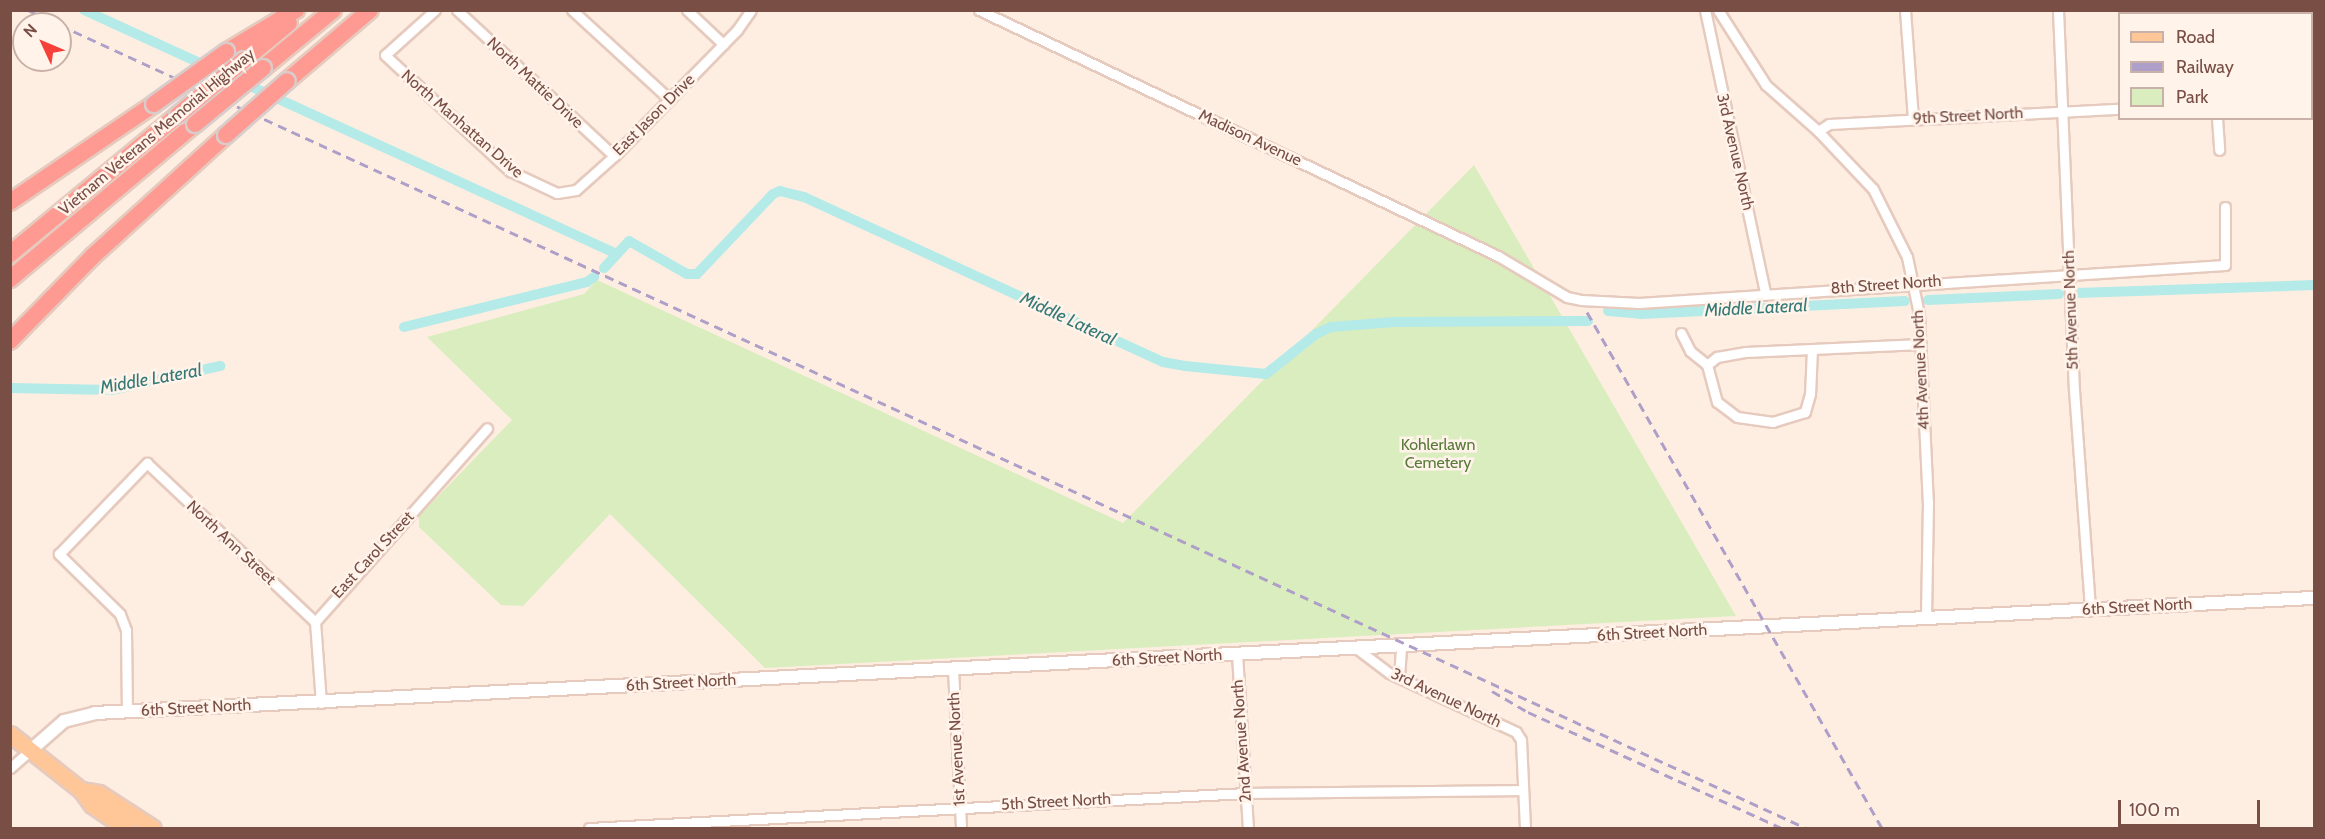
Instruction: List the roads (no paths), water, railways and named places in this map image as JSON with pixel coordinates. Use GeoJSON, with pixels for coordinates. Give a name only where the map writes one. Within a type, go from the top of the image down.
{"type":"FeatureCollection","features":[{"type":"Feature","properties":{"kind":"highway"},"geometry":{"type":"LineString","coordinates":[[10,202],[226,52],[296,10]]}},
{"type":"Feature","properties":{"kind":"highway","name":"Vietnam Veterans Memorial Highway"},"geometry":{"type":"LineString","coordinates":[[10,254],[304,10]]}},
{"type":"Feature","properties":{"kind":"highway","name":"Vietnam Veterans Memorial Highway"},"geometry":{"type":"LineString","coordinates":[[10,279],[333,10]]}},
{"type":"Feature","properties":{"kind":"highway"},"geometry":{"type":"LineString","coordinates":[[10,341],[93,256],[226,135],[370,10]]}},
{"type":"Feature","properties":{"kind":"main road"},"geometry":{"type":"LineString","coordinates":[[10,734],[81,790],[92,805],[126,828]]}},
{"type":"Feature","properties":{"kind":"main road"},"geometry":{"type":"LineString","coordinates":[[81,790],[99,793],[153,828]]}},
{"type":"Feature","properties":{"kind":"street","name":"North Manhattan Drive"},"geometry":{"type":"LineString","coordinates":[[435,10],[385,55],[510,171],[542,188]]}},
{"type":"Feature","properties":{"kind":"street","name":"North Mattie Drive"},"geometry":{"type":"LineString","coordinates":[[457,10],[614,156]]}},
{"type":"Feature","properties":{"kind":"street"},"geometry":{"type":"LineString","coordinates":[[572,10],[669,99]]}},
{"type":"Feature","properties":{"kind":"street"},"geometry":{"type":"LineString","coordinates":[[687,10],[723,44]]}},
{"type":"Feature","properties":{"kind":"street","name":"East Jason Drive"},"geometry":{"type":"LineString","coordinates":[[542,188],[557,193],[576,190],[614,156],[723,44],[751,10]]}},
{"type":"Feature","properties":{"kind":"street","name":"Madison Avenue"},"geometry":{"type":"LineString","coordinates":[[979,10],[1519,268]]}},
{"type":"Feature","properties":{"kind":"street","name":"3rd Avenue North"},"geometry":{"type":"LineString","coordinates":[[1705,10],[1765,293]]}},
{"type":"Feature","properties":{"kind":"street","name":"4th Avenue North"},"geometry":{"type":"LineString","coordinates":[[1718,10],[1766,85],[1818,131],[1881,202],[1907,257],[1914,282],[1921,344],[1928,502],[1926,618]]}},
{"type":"Feature","properties":{"kind":"street"},"geometry":{"type":"LineString","coordinates":[[1905,10],[1913,118]]}},
{"type":"Feature","properties":{"kind":"street","name":"5th Avenue North"},"geometry":{"type":"LineString","coordinates":[[2058,10],[2069,274],[2090,610]]}},
{"type":"Feature","properties":{"kind":"street","name":"9th Street North"},"geometry":{"type":"LineString","coordinates":[[1818,131],[1829,124],[2118,109]]}},
{"type":"Feature","properties":{"kind":"street"},"geometry":{"type":"LineString","coordinates":[[2217,120],[2219,150]]}},
{"type":"Feature","properties":{"kind":"street","name":"8th Street North"},"geometry":{"type":"LineString","coordinates":[[1519,268],[1554,291],[1581,300],[1639,303],[1914,282],[2225,265],[2225,207]]}},
{"type":"Feature","properties":{"kind":"street"},"geometry":{"type":"LineString","coordinates":[[1681,333],[1690,351],[1707,365],[1718,402],[1737,417],[1773,422],[1805,412],[1810,394],[1812,349]]}},
{"type":"Feature","properties":{"kind":"street"},"geometry":{"type":"LineString","coordinates":[[1707,365],[1717,357],[1745,352],[1921,344]]}},
{"type":"Feature","properties":{"kind":"street","name":"East Carol Street"},"geometry":{"type":"LineString","coordinates":[[315,622],[486,428]]}},
{"type":"Feature","properties":{"kind":"street","name":"North Ann Street"},"geometry":{"type":"LineString","coordinates":[[127,712],[126,630],[120,614],[59,554],[147,463],[315,622]]}},
{"type":"Feature","properties":{"kind":"street","name":"6th Street North"},"geometry":{"type":"LineString","coordinates":[[31,750],[64,721],[78,716],[127,712],[2314,598]]}},
{"type":"Feature","properties":{"kind":"street"},"geometry":{"type":"LineString","coordinates":[[315,622],[321,703]]}},
{"type":"Feature","properties":{"kind":"street"},"geometry":{"type":"LineString","coordinates":[[1399,677],[1401,646]]}},
{"type":"Feature","properties":{"kind":"street","name":"3rd Avenue North"},"geometry":{"type":"LineString","coordinates":[[1356,648],[1399,677],[1516,732],[1521,740],[1526,828]]}},
{"type":"Feature","properties":{"kind":"street","name":"2nd Avenue North"},"geometry":{"type":"LineString","coordinates":[[1237,654],[1248,828]]}},
{"type":"Feature","properties":{"kind":"street","name":"1st Avenue North"},"geometry":{"type":"LineString","coordinates":[[952,669],[961,828]]}},
{"type":"Feature","properties":{"kind":"street"},"geometry":{"type":"LineString","coordinates":[[10,768],[31,750]]}},
{"type":"Feature","properties":{"kind":"street","name":"5th Street North"},"geometry":{"type":"LineString","coordinates":[[588,828],[1246,792],[1523,790]]}},
{"type":"Feature","properties":{"kind":"waterway"},"geometry":{"type":"LineString","coordinates":[[84,10],[617,254]]}},
{"type":"Feature","properties":{"kind":"waterway","name":"Middle Lateral"},"geometry":{"type":"LineString","coordinates":[[604,268],[629,241],[687,274],[697,274],[773,194],[780,191],[804,197],[1163,362],[1185,366],[1266,374],[1316,334],[1331,327],[1394,322],[1588,321]]}},
{"type":"Feature","properties":{"kind":"waterway","name":"Middle Lateral"},"geometry":{"type":"LineString","coordinates":[[404,327],[587,282],[594,277]]}},
{"type":"Feature","properties":{"kind":"waterway","name":"Middle Lateral"},"geometry":{"type":"LineString","coordinates":[[2076,293],[2314,285]]}},
{"type":"Feature","properties":{"kind":"waterway","name":"Middle Lateral"},"geometry":{"type":"LineString","coordinates":[[1928,300],[2059,294]]}},
{"type":"Feature","properties":{"kind":"waterway","name":"Middle Lateral"},"geometry":{"type":"LineString","coordinates":[[1608,311],[1641,314],[1905,301]]}},
{"type":"Feature","properties":{"kind":"waterway","name":"Middle Lateral"},"geometry":{"type":"LineString","coordinates":[[10,388],[112,390],[220,366]]}},
{"type":"Feature","properties":{"kind":"railway"},"geometry":{"type":"LineString","coordinates":[[28,10],[32,12]]}},
{"type":"Feature","properties":{"kind":"railway"},"geometry":{"type":"LineString","coordinates":[[72,31],[1806,828]]}},
{"type":"Feature","properties":{"kind":"railway"},"geometry":{"type":"LineString","coordinates":[[1587,312],[1882,828]]}},
{"type":"Feature","properties":{"kind":"railway"},"geometry":{"type":"LineString","coordinates":[[1492,691],[1528,712],[1781,828]]}},
{"type":"Feature","properties":{"kind":"park label","name":"Kohlerlawn Cemetery"},"geometry":{"type":"Point","coordinates":[1438,454]}}]}
